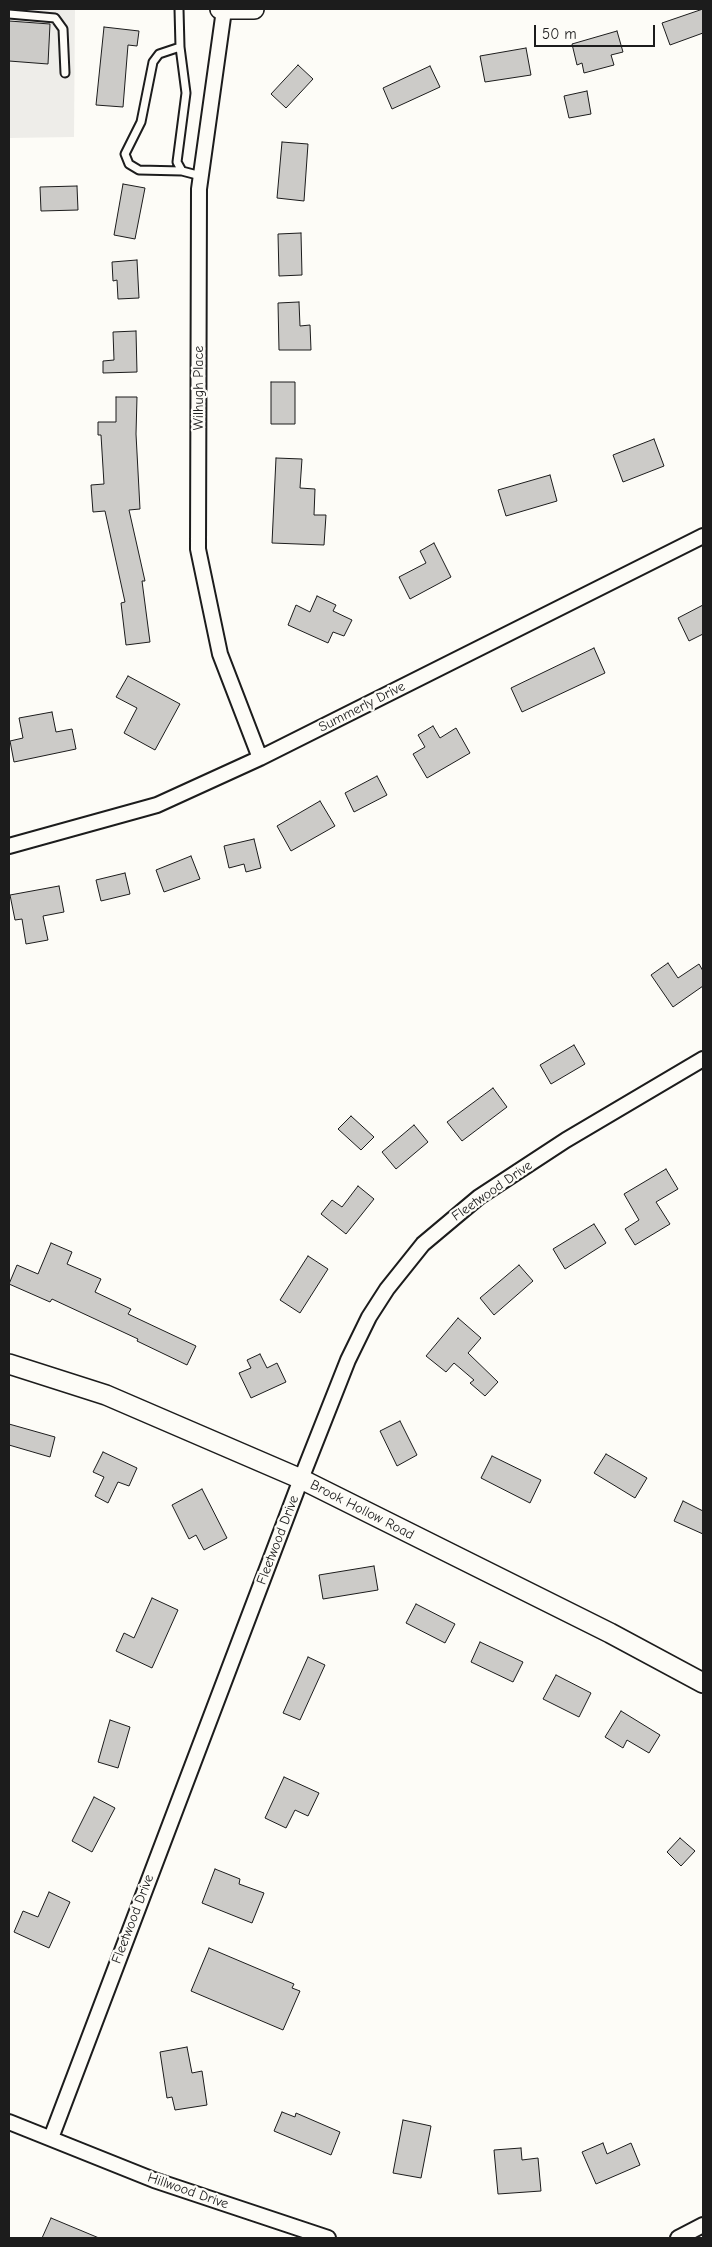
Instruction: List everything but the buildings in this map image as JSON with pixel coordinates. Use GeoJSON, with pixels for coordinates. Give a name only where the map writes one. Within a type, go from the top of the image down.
{"type":"FeatureCollection","features":[{"type":"Feature","properties":{"kind":"street"},"geometry":{"type":"LineString","coordinates":[[222,9],[254,9]]}},
{"type":"Feature","properties":{"kind":"street","name":"Wilhugh Place"},"geometry":{"type":"LineString","coordinates":[[222,9],[199,189],[198,549],[220,654],[260,758]]}},
{"type":"Feature","properties":{"kind":"street","name":"Summerly Drive"},"geometry":{"type":"LineString","coordinates":[[9,846],[158,805],[260,758],[703,536]]}},
{"type":"Feature","properties":{"kind":"street","name":"Fleetwood Drive"},"geometry":{"type":"LineString","coordinates":[[51,2138],[301,1479],[348,1360],[369,1317],[387,1289],[424,1244],[479,1196],[566,1140],[703,1059]]}},
{"type":"Feature","properties":{"kind":"street","name":"Brook Hollow Road"},"geometry":{"type":"LineString","coordinates":[[9,1364],[106,1395],[301,1479],[610,1633],[703,1683]]}},
{"type":"Feature","properties":{"kind":"street","name":"Hillwood Drive"},"geometry":{"type":"LineString","coordinates":[[9,2122],[154,2180],[328,2238]]}},
{"type":"Feature","properties":{"kind":"street"},"geometry":{"type":"LineString","coordinates":[[678,2238],[703,2225]]}},
{"type":"Feature","properties":{"kind":"lane"},"geometry":{"type":"LineString","coordinates":[[179,9],[180,47],[186,93],[177,162],[182,171]]}},
{"type":"Feature","properties":{"kind":"lane"},"geometry":{"type":"LineString","coordinates":[[9,14],[55,18],[63,29],[65,73]]}},
{"type":"Feature","properties":{"kind":"lane"},"geometry":{"type":"LineString","coordinates":[[180,47],[159,54],[153,62],[141,122],[125,154],[129,164],[139,170],[182,171],[201,176]]}},
{"type":"Feature","properties":{"kind":"shaded area"},"geometry":{"type":"Polygon","coordinates":[[[9,9],[75,9],[74,137],[9,138],[9,9]]]}}]}
